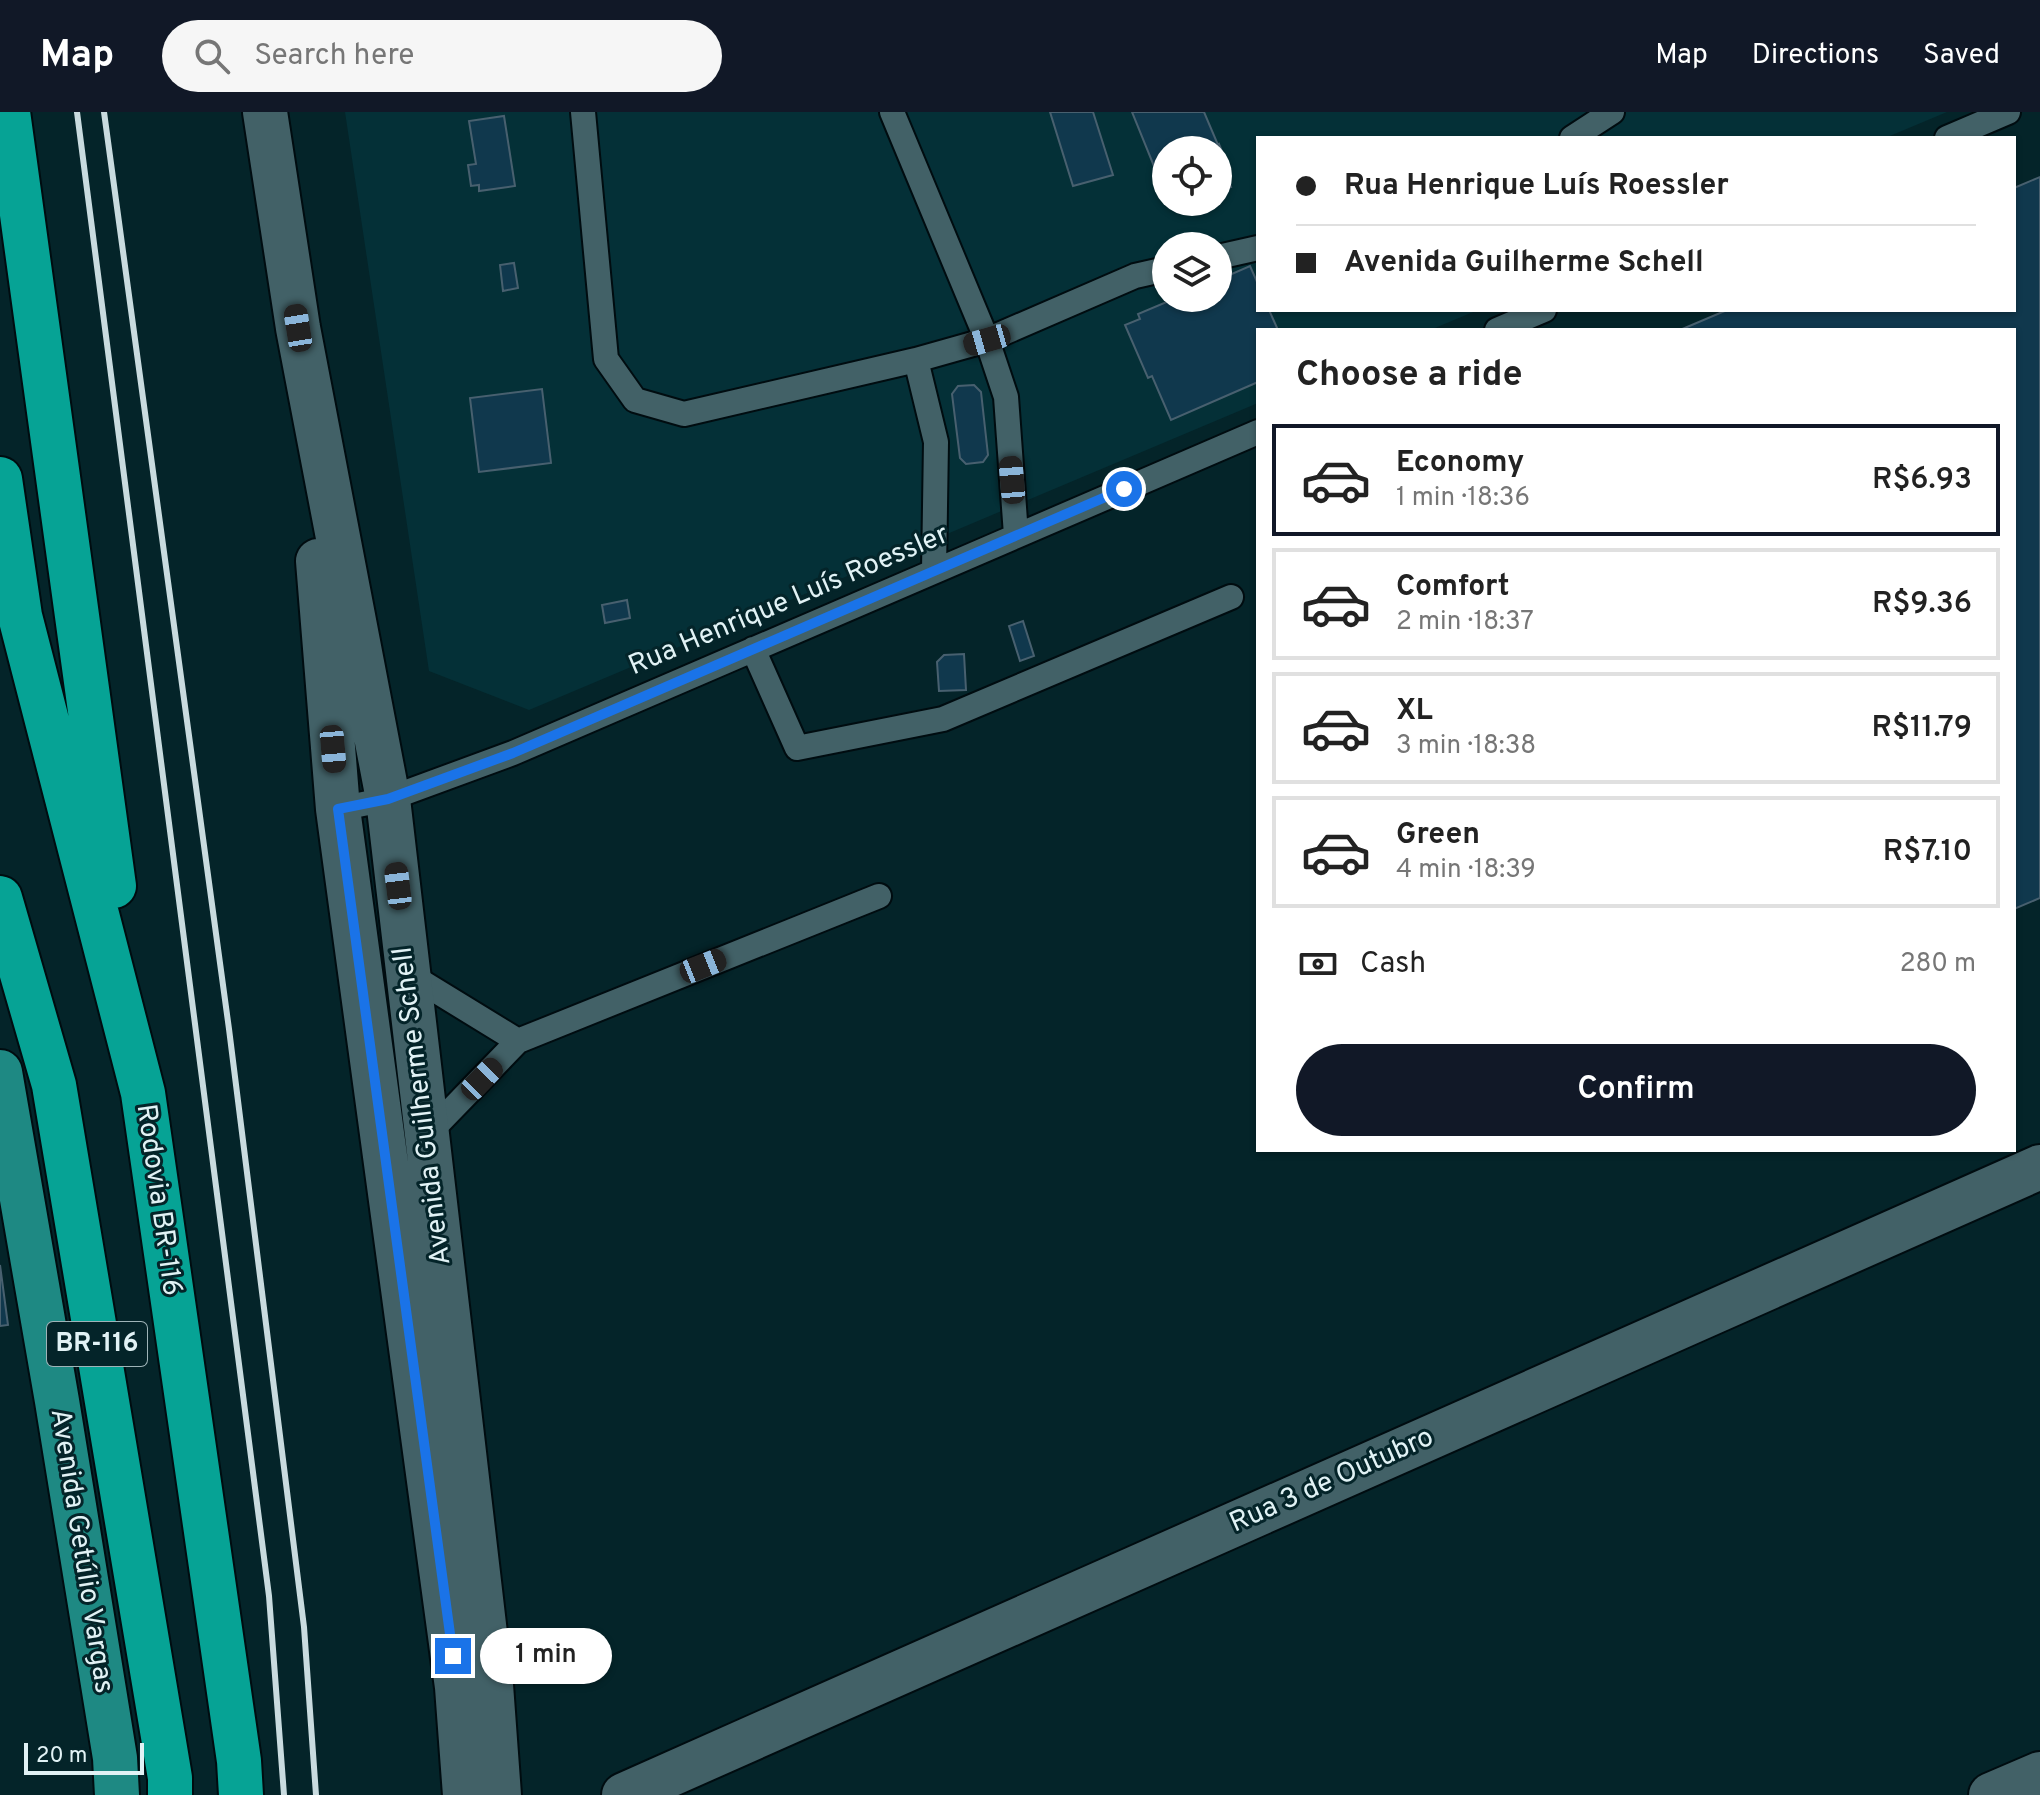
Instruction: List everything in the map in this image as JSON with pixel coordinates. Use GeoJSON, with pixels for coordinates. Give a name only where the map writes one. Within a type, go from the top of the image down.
{"type":"FeatureCollection","features":[{"type":"Feature","properties":{"kind":"highway","name":"BR-116"},"geometry":{"type":"LineString","coordinates":[[8,112],[143,1093]]}},
{"type":"Feature","properties":{"kind":"highway","name":"Rodovia BR-116"},"geometry":{"type":"LineString","coordinates":[[0,479],[20,616],[143,1093],[239,1761],[241,1795]]}},
{"type":"Feature","properties":{"kind":"highway","name":"BR-116"},"geometry":{"type":"LineString","coordinates":[[0,898],[54,1085],[170,1778],[170,1795]]}},
{"type":"Feature","properties":{"kind":"main road","name":"Avenida Guilherme Schell"},"geometry":{"type":"LineString","coordinates":[[265,112],[298,328],[388,799],[491,1685],[499,1795]]}},
{"type":"Feature","properties":{"kind":"main road","name":"Avenida Guilherme Schell"},"geometry":{"type":"LineString","coordinates":[[298,328],[338,809],[457,1687],[465,1795]]}},
{"type":"Feature","properties":{"kind":"main road","name":"Avenida Getúlio Vargas"},"geometry":{"type":"LineString","coordinates":[[0,1072],[105,1696],[115,1758],[117,1795]]}},
{"type":"Feature","properties":{"kind":"main road","name":"Rua 3 de Outubro"},"geometry":{"type":"LineString","coordinates":[[624,1795],[2040,1167]]}},
{"type":"Feature","properties":{"kind":"main road"},"geometry":{"type":"LineString","coordinates":[[1991,1795],[2040,1774]]}},
{"type":"Feature","properties":{"kind":"lane"},"geometry":{"type":"LineString","coordinates":[[583,112],[606,359],[635,400],[684,414],[916,360],[987,340],[1135,276],[1152,272]]}},
{"type":"Feature","properties":{"kind":"lane"},"geometry":{"type":"LineString","coordinates":[[892,112],[987,340],[1006,397],[1016,535]]}},
{"type":"Feature","properties":{"kind":"lane"},"geometry":{"type":"LineString","coordinates":[[1575,136],[1612,112]]}},
{"type":"Feature","properties":{"kind":"lane"},"geometry":{"type":"LineString","coordinates":[[1952,136],[2008,112]]}},
{"type":"Feature","properties":{"kind":"lane"},"geometry":{"type":"LineString","coordinates":[[1232,254],[1256,248]]}},
{"type":"Feature","properties":{"kind":"lane"},"geometry":{"type":"LineString","coordinates":[[1502,328],[1539,312]]}},
{"type":"Feature","properties":{"kind":"lane"},"geometry":{"type":"LineString","coordinates":[[916,360],[936,442],[934,571]]}},
{"type":"Feature","properties":{"kind":"lane","name":"Rua Henrique Luís Roessler"},"geometry":{"type":"LineString","coordinates":[[338,809],[388,799],[513,753],[1256,433]]}},
{"type":"Feature","properties":{"kind":"lane"},"geometry":{"type":"LineString","coordinates":[[753,649],[797,748],[943,719],[1231,597]]}},
{"type":"Feature","properties":{"kind":"lane"},"geometry":{"type":"LineString","coordinates":[[426,1136],[518,1041],[879,896]]}},
{"type":"Feature","properties":{"kind":"lane"},"geometry":{"type":"LineString","coordinates":[[407,973],[518,1041]]}},
{"type":"Feature","properties":{"kind":"shaded area"},"geometry":{"type":"Polygon","coordinates":[[[345,112],[1947,112],[1890,136],[1256,136],[1256,312],[1473,312],[1435,328],[1256,328],[1256,404],[529,710],[429,671],[345,112]]]}},
{"type":"Feature","properties":{"kind":"building"},"geometry":{"type":"Polygon","coordinates":[[[1050,112],[1093,112],[1113,175],[1073,186],[1050,112]]]}},
{"type":"Feature","properties":{"kind":"building"},"geometry":{"type":"Polygon","coordinates":[[[1132,112],[1204,112],[1214,136],[1152,136],[1152,161],[1132,112]]]}},
{"type":"Feature","properties":{"kind":"building"},"geometry":{"type":"Polygon","coordinates":[[[504,116],[515,186],[479,191],[479,185],[471,186],[468,165],[476,164],[469,121],[504,116]]]}},
{"type":"Feature","properties":{"kind":"building"},"geometry":{"type":"Polygon","coordinates":[[[2040,177],[2040,898],[2016,908],[2016,328],[1685,328],[1722,312],[2016,312],[2016,187],[2040,177]]]}},
{"type":"Feature","properties":{"kind":"building"},"geometry":{"type":"Polygon","coordinates":[[[514,263],[518,288],[503,291],[500,265],[514,263]]]}},
{"type":"Feature","properties":{"kind":"building"},"geometry":{"type":"Polygon","coordinates":[[[1250,266],[1256,280],[1256,312],[1270,312],[1277,328],[1256,328],[1256,383],[1171,420],[1125,325],[1140,319],[1138,314],[1152,308],[1152,312],[1232,312],[1232,274],[1250,266]]]}},
{"type":"Feature","properties":{"kind":"building"},"geometry":{"type":"Polygon","coordinates":[[[974,385],[981,392],[988,455],[983,462],[966,464],[960,458],[952,394],[958,386],[974,385]]]}},
{"type":"Feature","properties":{"kind":"building"},"geometry":{"type":"Polygon","coordinates":[[[542,389],[551,463],[479,472],[470,398],[542,389]]]}},
{"type":"Feature","properties":{"kind":"building"},"geometry":{"type":"Polygon","coordinates":[[[627,600],[630,618],[605,623],[602,605],[627,600]]]}},
{"type":"Feature","properties":{"kind":"building"},"geometry":{"type":"Polygon","coordinates":[[[1023,621],[1034,656],[1020,661],[1009,626],[1023,621]]]}},
{"type":"Feature","properties":{"kind":"building"},"geometry":{"type":"Polygon","coordinates":[[[964,654],[966,690],[939,691],[937,662],[944,655],[964,654]]]}},
{"type":"Feature","properties":{"kind":"building"},"geometry":{"type":"Polygon","coordinates":[[[0,1265],[8,1325],[0,1326],[0,1265]]]}},
{"type":"Feature","properties":{"kind":"railway"},"geometry":{"type":"LineString","coordinates":[[77,112],[269,1596],[284,1795]]}},
{"type":"Feature","properties":{"kind":"railway"},"geometry":{"type":"LineString","coordinates":[[104,112],[229,1029],[304,1627],[316,1795]]}},
{"type":"Feature","properties":{"kind":"route"},"geometry":{"type":"LineString","coordinates":[[453,1656],[338,809],[388,799],[513,753],[1124,489]]}}]}
